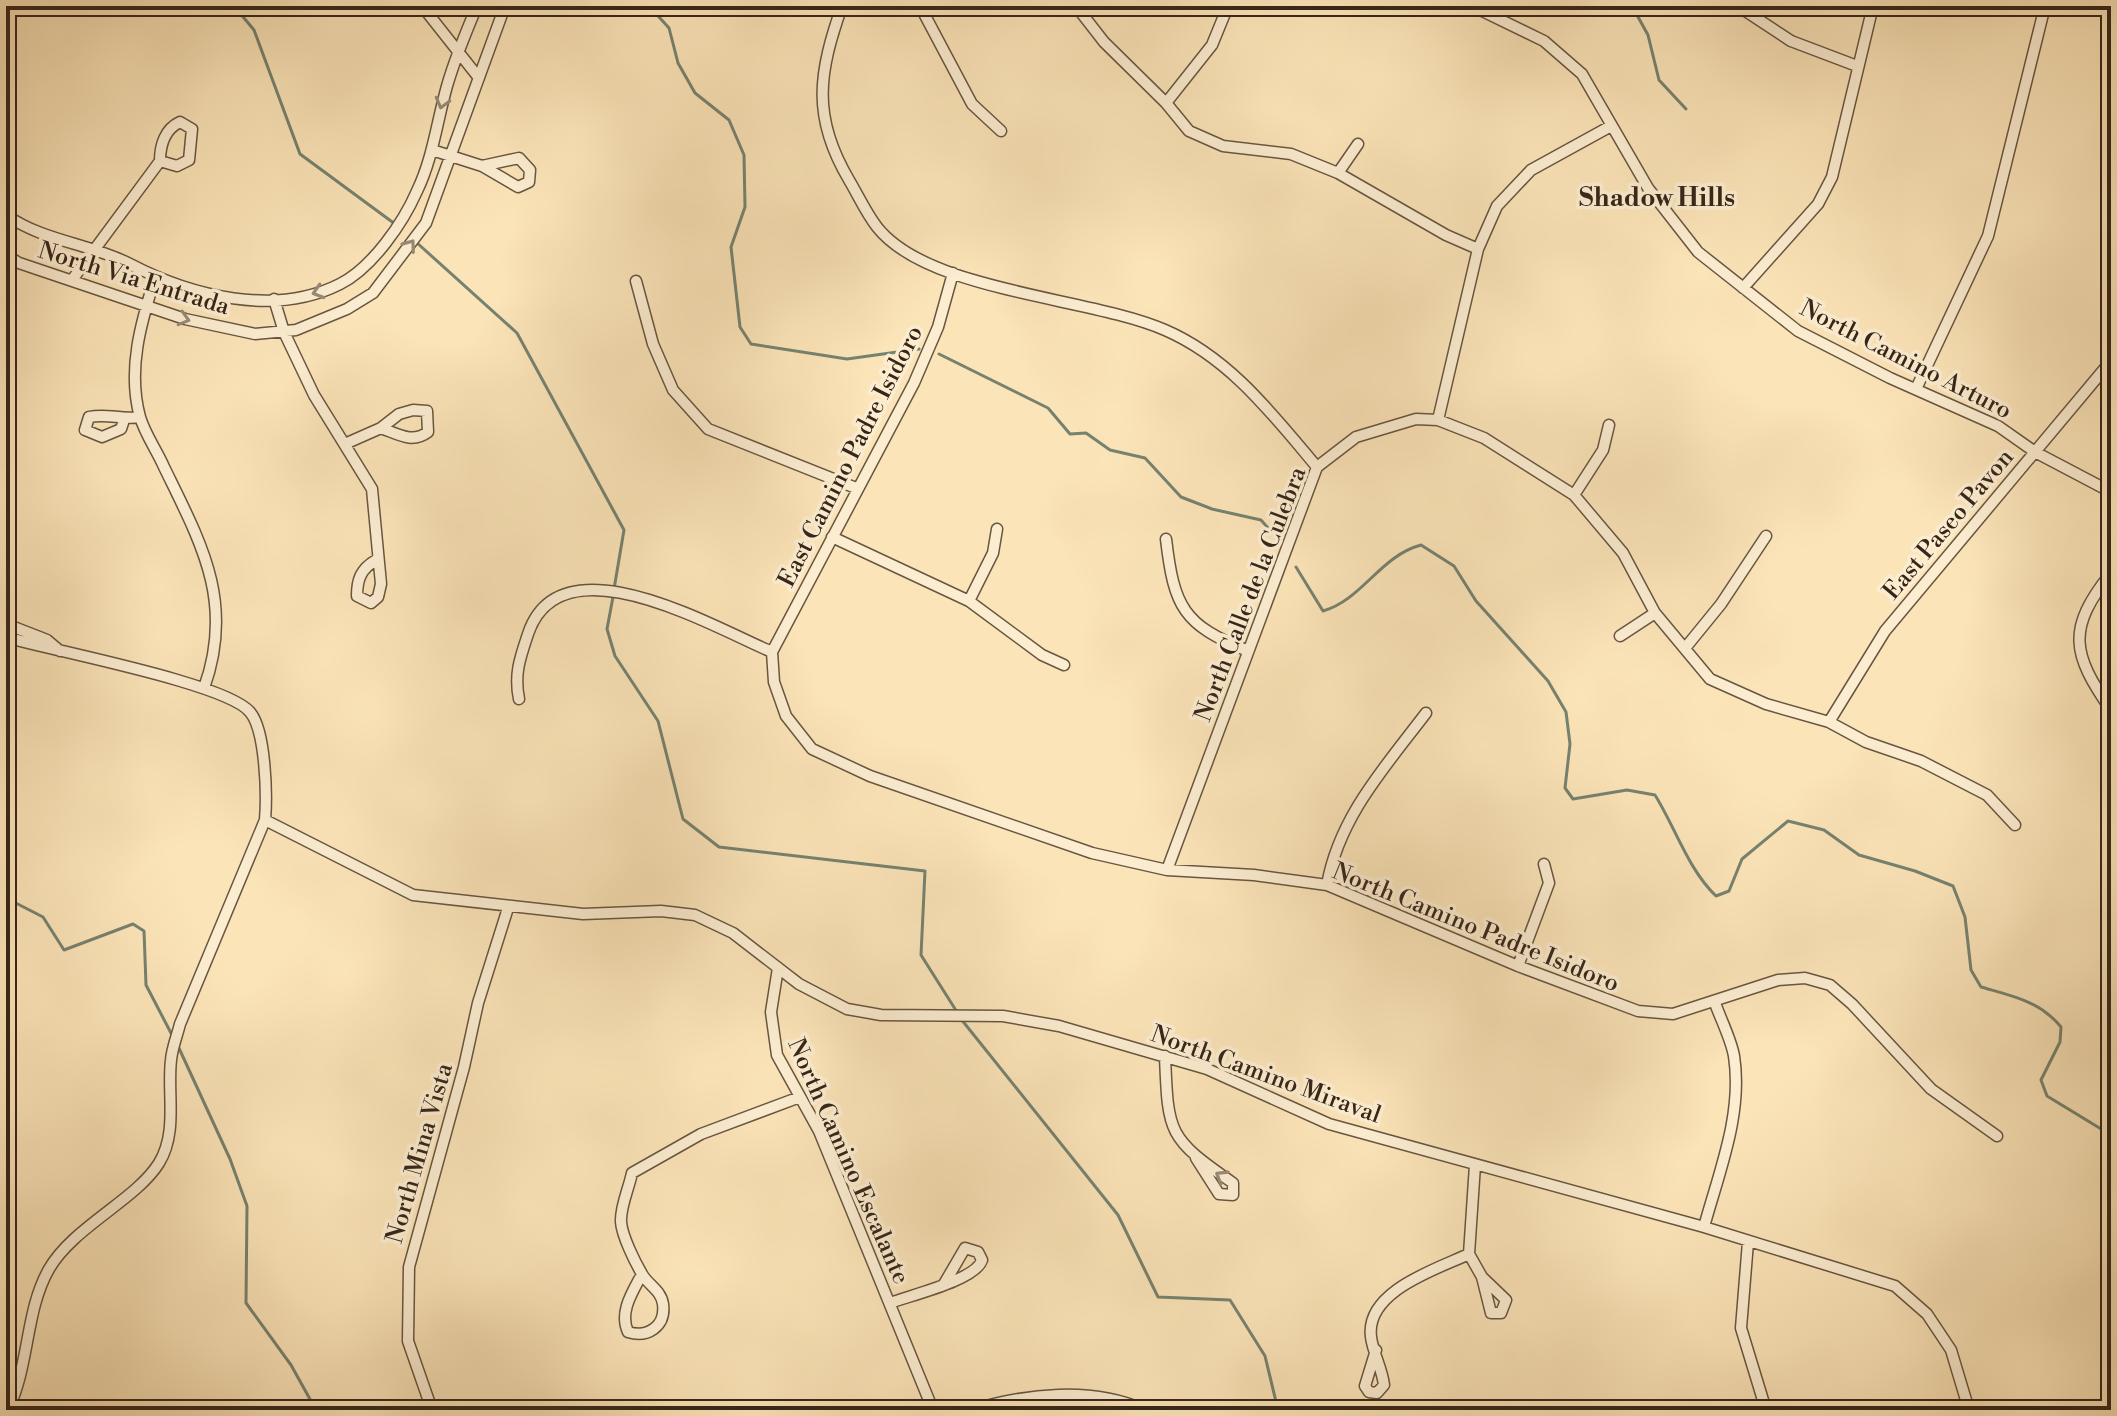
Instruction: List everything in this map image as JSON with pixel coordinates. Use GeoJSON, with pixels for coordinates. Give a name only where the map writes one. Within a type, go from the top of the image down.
{"type":"FeatureCollection","features":[{"type":"Feature","properties":{"kind":"street"},"geometry":{"type":"LineString","coordinates":[[422,6],[479,78]]}},
{"type":"Feature","properties":{"kind":"street","name":"North Via Entrada"},"geometry":{"type":"LineString","coordinates":[[6,215],[30,231],[127,262],[155,278],[220,297],[274,299],[314,295],[344,283],[383,245],[417,193],[432,150],[458,51],[477,6]]}},
{"type":"Feature","properties":{"kind":"street","name":"North Via Entrada"},"geometry":{"type":"LineString","coordinates":[[6,255],[19,263],[146,307],[227,330],[255,334],[284,332],[319,323],[373,293],[426,223],[505,6]]}},
{"type":"Feature","properties":{"kind":"street"},"geometry":{"type":"LineString","coordinates":[[842,6],[824,56],[821,110],[843,170],[878,228],[913,256],[953,273],[1164,329],[1218,361],[1258,398],[1317,467]]}},
{"type":"Feature","properties":{"kind":"street"},"geometry":{"type":"LineString","coordinates":[[920,6],[972,104],[1001,131]]}},
{"type":"Feature","properties":{"kind":"street"},"geometry":{"type":"LineString","coordinates":[[1076,6],[1104,42],[1166,103],[1189,131],[1223,146],[1291,154],[1338,173],[1446,235],[1478,249]]}},
{"type":"Feature","properties":{"kind":"street"},"geometry":{"type":"LineString","coordinates":[[1166,103],[1212,45],[1228,6]]}},
{"type":"Feature","properties":{"kind":"street","name":"North Camino Arturo"},"geometry":{"type":"LineString","coordinates":[[1472,6],[1544,41],[1582,74],[1648,188],[1698,252],[1798,331],[1998,426],[2035,452],[2111,492]]}},
{"type":"Feature","properties":{"kind":"street"},"geometry":{"type":"LineString","coordinates":[[1738,6],[1791,41],[1857,66]]}},
{"type":"Feature","properties":{"kind":"street"},"geometry":{"type":"LineString","coordinates":[[1743,288],[1818,204],[1832,177],[1873,6]]}},
{"type":"Feature","properties":{"kind":"street"},"geometry":{"type":"LineString","coordinates":[[1916,389],[1988,236],[2045,6]]}},
{"type":"Feature","properties":{"kind":"street"},"geometry":{"type":"LineString","coordinates":[[1438,420],[1478,249],[1497,206],[1531,170],[1611,126]]}},
{"type":"Feature","properties":{"kind":"street"},"geometry":{"type":"LineString","coordinates":[[1338,173],[1358,144]]}},
{"type":"Feature","properties":{"kind":"street"},"geometry":{"type":"LineString","coordinates":[[432,150],[482,166]]}},
{"type":"Feature","properties":{"kind":"street"},"geometry":{"type":"LineString","coordinates":[[72,280],[91,250],[160,161]]}},
{"type":"Feature","properties":{"kind":"street","name":"East Camino Padre Isidoro"},"geometry":{"type":"LineString","coordinates":[[772,652],[920,369],[938,327],[953,273]]}},
{"type":"Feature","properties":{"kind":"street"},"geometry":{"type":"LineString","coordinates":[[155,278],[136,349],[140,417],[204,550],[214,585],[217,617],[210,669],[204,688]]}},
{"type":"Feature","properties":{"kind":"street"},"geometry":{"type":"LineString","coordinates":[[636,281],[653,344],[673,390],[708,429],[856,488]]}},
{"type":"Feature","properties":{"kind":"street"},"geometry":{"type":"LineString","coordinates":[[274,299],[284,332],[314,395],[347,443],[372,489],[380,547],[376,560]]}},
{"type":"Feature","properties":{"kind":"street","name":"East Paseo Pavon"},"geometry":{"type":"LineString","coordinates":[[1829,722],[1885,631],[2111,361]]}},
{"type":"Feature","properties":{"kind":"street"},"geometry":{"type":"LineString","coordinates":[[124,420],[140,417]]}},
{"type":"Feature","properties":{"kind":"street","name":"North Calle de la Culebra"},"geometry":{"type":"LineString","coordinates":[[1167,870],[1317,467],[1356,437],[1416,419],[1438,420],[1484,438],[1574,495],[1623,553],[1655,613],[1710,679],[1766,704],[1829,722],[1866,742],[1921,761],[1987,795],[2015,825]]}},
{"type":"Feature","properties":{"kind":"street"},"geometry":{"type":"LineString","coordinates":[[1574,495],[1603,450],[1609,425]]}},
{"type":"Feature","properties":{"kind":"street"},"geometry":{"type":"LineString","coordinates":[[347,443],[381,428]]}},
{"type":"Feature","properties":{"kind":"street"},"geometry":{"type":"LineString","coordinates":[[969,601],[993,553],[997,529]]}},
{"type":"Feature","properties":{"kind":"street"},"geometry":{"type":"LineString","coordinates":[[1686,647],[1721,604],[1766,536]]}},
{"type":"Feature","properties":{"kind":"street"},"geometry":{"type":"LineString","coordinates":[[832,537],[969,601],[1042,655],[1064,665]]}},
{"type":"Feature","properties":{"kind":"street"},"geometry":{"type":"LineString","coordinates":[[1166,539],[1171,574],[1188,618],[1216,638],[1248,651]]}},
{"type":"Feature","properties":{"kind":"street"},"geometry":{"type":"LineString","coordinates":[[2111,573],[2096,592],[2077,634],[2086,674],[2111,710]]}},
{"type":"Feature","properties":{"kind":"street"},"geometry":{"type":"LineString","coordinates":[[519,699],[514,677],[531,626],[551,600],[589,587],[657,602],[772,652]]}},
{"type":"Feature","properties":{"kind":"street"},"geometry":{"type":"LineString","coordinates":[[1620,636],[1655,613]]}},
{"type":"Feature","properties":{"kind":"street"},"geometry":{"type":"LineString","coordinates":[[6,624],[47,640],[62,652]]}},
{"type":"Feature","properties":{"kind":"street"},"geometry":{"type":"LineString","coordinates":[[6,637],[204,688],[244,706],[254,718],[266,800],[265,820],[180,1024],[171,1057],[170,1123],[159,1164],[64,1248],[48,1269],[37,1299],[25,1365],[10,1391],[8,1410]]}},
{"type":"Feature","properties":{"kind":"street","name":"North Camino Padre Isidoro"},"geometry":{"type":"LineString","coordinates":[[772,652],[774,682],[786,716],[812,749],[870,776],[1092,853],[1167,870],[1254,875],[1327,885],[1518,966],[1638,1011],[1673,1014],[1715,1003],[1778,980],[1805,978],[1830,985],[1852,1004],[1931,1089],[1997,1136]]}},
{"type":"Feature","properties":{"kind":"street"},"geometry":{"type":"LineString","coordinates":[[1327,885],[1331,864],[1359,801],[1426,713]]}},
{"type":"Feature","properties":{"kind":"street","name":"North Camino Miraval"},"geometry":{"type":"LineString","coordinates":[[265,820],[413,895],[583,914],[684,912],[733,933],[818,995],[858,1012],[1020,1018],[1165,1056],[1227,1077],[1312,1118],[1704,1227],[1895,1286],[1927,1314],[1951,1350],[1969,1410]]}},
{"type":"Feature","properties":{"kind":"street"},"geometry":{"type":"LineString","coordinates":[[1518,966],[1549,883],[1544,864]]}},
{"type":"Feature","properties":{"kind":"street","name":"North Mina Vista"},"geometry":{"type":"LineString","coordinates":[[432,1410],[408,1341],[409,1267],[462,1077],[478,1003],[508,908]]}},
{"type":"Feature","properties":{"kind":"street","name":"North Camino Escalante"},"geometry":{"type":"LineString","coordinates":[[778,968],[771,1001],[774,1044],[781,1064],[819,1131],[933,1410]]}},
{"type":"Feature","properties":{"kind":"street"},"geometry":{"type":"LineString","coordinates":[[1704,1227],[1728,1143],[1737,1089],[1734,1053],[1715,1003]]}},
{"type":"Feature","properties":{"kind":"street"},"geometry":{"type":"LineString","coordinates":[[1165,1056],[1170,1123],[1180,1143],[1196,1158]]}},
{"type":"Feature","properties":{"kind":"street"},"geometry":{"type":"LineString","coordinates":[[642,1274],[626,1308],[624,1322],[628,1332],[641,1336],[651,1333],[658,1324],[664,1306],[658,1290],[642,1274],[621,1223],[632,1173],[701,1134],[800,1097]]}},
{"type":"Feature","properties":{"kind":"street"},"geometry":{"type":"LineString","coordinates":[[1475,1165],[1469,1254],[1482,1277]]}},
{"type":"Feature","properties":{"kind":"street"},"geometry":{"type":"LineString","coordinates":[[1748,1242],[1741,1328],[1765,1410]]}},
{"type":"Feature","properties":{"kind":"street"},"geometry":{"type":"LineString","coordinates":[[1376,1350],[1370,1335],[1379,1306],[1401,1284],[1469,1254]]}},
{"type":"Feature","properties":{"kind":"street"},"geometry":{"type":"LineString","coordinates":[[890,1303],[944,1284]]}},
{"type":"Feature","properties":{"kind":"street"},"geometry":{"type":"LineString","coordinates":[[972,1410],[1021,1397],[1048,1396],[1114,1400],[1144,1410]]}},
{"type":"Feature","properties":{"kind":"waterway"},"geometry":{"type":"LineString","coordinates":[[106,6],[120,10],[131,6]]}},
{"type":"Feature","properties":{"kind":"waterway"},"geometry":{"type":"LineString","coordinates":[[234,6],[254,30],[300,154],[395,224]]}},
{"type":"Feature","properties":{"kind":"waterway"},"geometry":{"type":"LineString","coordinates":[[649,6],[669,28],[678,63],[695,93],[729,120],[744,155],[745,207],[731,247],[740,327],[751,344],[847,359],[919,349]]}},
{"type":"Feature","properties":{"kind":"waterway"},"geometry":{"type":"LineString","coordinates":[[1632,6],[1648,35],[1659,80],[1686,109]]}},
{"type":"Feature","properties":{"kind":"waterway"},"geometry":{"type":"LineString","coordinates":[[416,242],[517,333],[624,530],[614,589]]}},
{"type":"Feature","properties":{"kind":"waterway"},"geometry":{"type":"LineString","coordinates":[[939,354],[1048,408],[1070,434],[1086,433],[1110,450],[1145,458],[1181,497],[1212,509],[1261,520],[1276,537]]}},
{"type":"Feature","properties":{"kind":"waterway"},"geometry":{"type":"LineString","coordinates":[[1296,567],[1323,611],[1349,598],[1394,558],[1421,545],[1454,566],[1476,601],[1548,681],[1566,712],[1570,744],[1565,788],[1573,799],[1627,790],[1655,795],[1690,861],[1716,896],[1729,891],[1742,859],[1788,821],[1824,830],[1859,855],[1953,886],[1965,917],[1971,970],[1981,987],[2035,1005],[2061,1027],[2060,1042],[2041,1080],[2047,1096],[2111,1135]]}},
{"type":"Feature","properties":{"kind":"waterway"},"geometry":{"type":"LineString","coordinates":[[613,597],[607,629],[615,656],[658,721],[683,819],[719,847],[925,871],[921,955],[957,1012]]}},
{"type":"Feature","properties":{"kind":"waterway"},"geometry":{"type":"LineString","coordinates":[[6,898],[43,917],[64,950],[133,924],[144,931],[146,985],[172,1035]]}},
{"type":"Feature","properties":{"kind":"waterway"},"geometry":{"type":"LineString","coordinates":[[961,1019],[1118,1215],[1158,1297],[1230,1300],[1265,1356],[1278,1410]]}},
{"type":"Feature","properties":{"kind":"waterway"},"geometry":{"type":"LineString","coordinates":[[178,1046],[230,1159],[247,1206],[246,1303],[291,1365],[316,1410]]}},
{"type":"Feature","properties":{"kind":"district","name":"Shadow Hills"},"geometry":{"type":"Point","coordinates":[1657,197]}}]}
